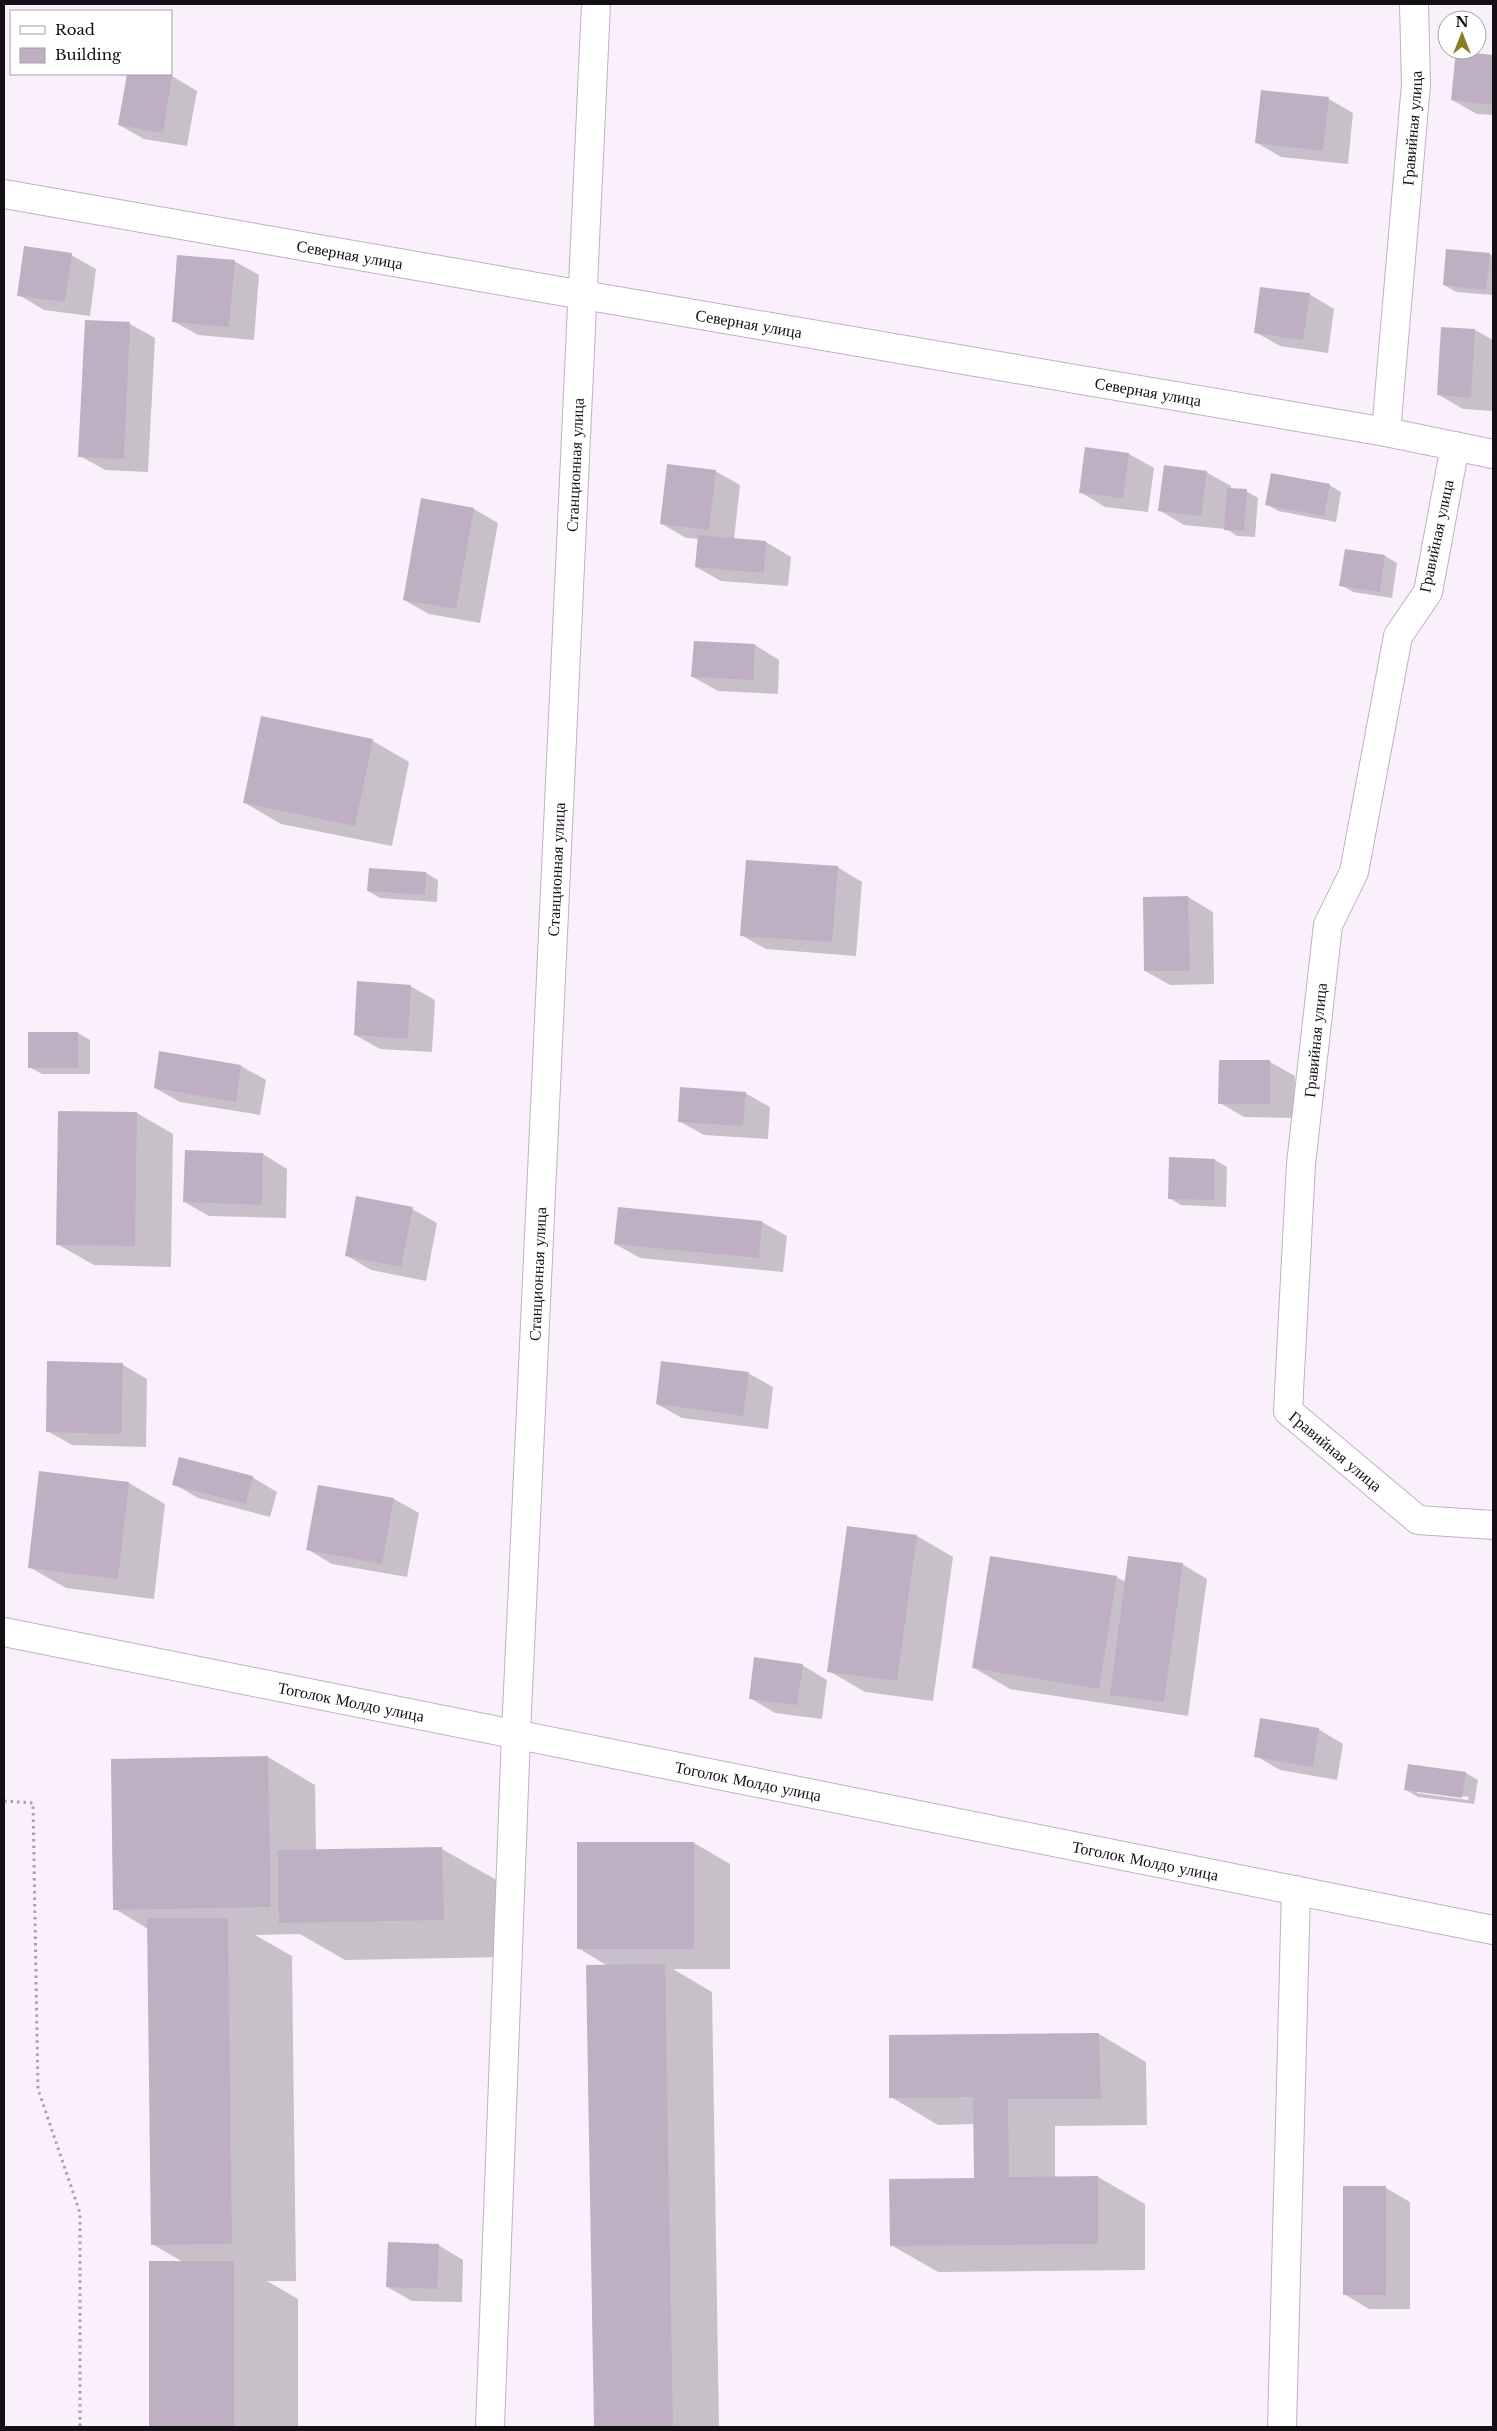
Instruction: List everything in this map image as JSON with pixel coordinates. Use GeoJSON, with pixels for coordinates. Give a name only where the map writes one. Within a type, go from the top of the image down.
{"type":"FeatureCollection","features":[{"type":"Feature","properties":{"kind":"street","name":"Станционная улица"},"geometry":{"type":"LineString","coordinates":[[490,2427],[516,1734],[596,4]]}},
{"type":"Feature","properties":{"kind":"street","name":"Гравийная улица"},"geometry":{"type":"LineString","coordinates":[[1386,432],[1416,84],[1414,4]]}},
{"type":"Feature","properties":{"kind":"street","name":"Северная улица"},"geometry":{"type":"LineString","coordinates":[[4,194],[1386,432],[1493,454]]}},
{"type":"Feature","properties":{"kind":"street","name":"Гравийная улица"},"geometry":{"type":"LineString","coordinates":[[1455,446],[1428,592],[1398,636],[1354,872],[1328,925],[1301,1164],[1288,1411],[1418,1520],[1493,1526]]}},
{"type":"Feature","properties":{"kind":"street","name":"Тоголок Молдо улица"},"geometry":{"type":"LineString","coordinates":[[4,1632],[1493,1930]]}},
{"type":"Feature","properties":{"kind":"street"},"geometry":{"type":"LineString","coordinates":[[1282,2427],[1296,1890]]}},
{"type":"Feature","properties":{"kind":"path"},"geometry":{"type":"LineString","coordinates":[[4,1801],[33,1803],[38,2089],[80,2213],[80,2427]]}},
{"type":"Feature","properties":{"kind":"building"},"geometry":{"type":"Polygon","coordinates":[[[1487,54],[1493,55],[1493,105],[1451,100],[1455,60],[1487,60],[1487,54]]]}},
{"type":"Feature","properties":{"kind":"building"},"geometry":{"type":"Polygon","coordinates":[[[127,75],[172,75],[163,133],[118,125],[127,75]]]}},
{"type":"Feature","properties":{"kind":"building"},"geometry":{"type":"Polygon","coordinates":[[[1261,90],[1329,97],[1323,151],[1255,143],[1261,90]]]}},
{"type":"Feature","properties":{"kind":"building"},"geometry":{"type":"Polygon","coordinates":[[[24,246],[72,253],[65,302],[17,296],[24,246]]]}},
{"type":"Feature","properties":{"kind":"building"},"geometry":{"type":"Polygon","coordinates":[[[1446,249],[1490,253],[1486,290],[1443,285],[1446,249]]]}},
{"type":"Feature","properties":{"kind":"building"},"geometry":{"type":"Polygon","coordinates":[[[177,255],[235,260],[229,327],[172,322],[177,255]]]}},
{"type":"Feature","properties":{"kind":"building"},"geometry":{"type":"Polygon","coordinates":[[[1260,287],[1310,293],[1303,340],[1254,333],[1260,287]]]}},
{"type":"Feature","properties":{"kind":"building"},"geometry":{"type":"Polygon","coordinates":[[[85,320],[130,322],[124,459],[78,457],[85,320]]]}},
{"type":"Feature","properties":{"kind":"building"},"geometry":{"type":"Polygon","coordinates":[[[1441,327],[1475,329],[1471,398],[1437,395],[1441,327]]]}},
{"type":"Feature","properties":{"kind":"building"},"geometry":{"type":"Polygon","coordinates":[[[1085,447],[1129,453],[1123,498],[1079,493],[1085,447]]]}},
{"type":"Feature","properties":{"kind":"building"},"geometry":{"type":"Polygon","coordinates":[[[667,464],[716,470],[709,530],[660,524],[667,464]]]}},
{"type":"Feature","properties":{"kind":"building"},"geometry":{"type":"Polygon","coordinates":[[[1164,465],[1207,471],[1201,516],[1158,511],[1164,465]]]}},
{"type":"Feature","properties":{"kind":"building"},"geometry":{"type":"Polygon","coordinates":[[[1271,473],[1330,484],[1324,516],[1265,505],[1271,473]]]}},
{"type":"Feature","properties":{"kind":"building"},"geometry":{"type":"Polygon","coordinates":[[[1227,488],[1247,489],[1244,531],[1224,530],[1227,488]]]}},
{"type":"Feature","properties":{"kind":"building"},"geometry":{"type":"Polygon","coordinates":[[[421,498],[474,508],[456,609],[403,600],[421,498]]]}},
{"type":"Feature","properties":{"kind":"building"},"geometry":{"type":"Polygon","coordinates":[[[698,535],[766,541],[764,573],[695,567],[698,535]]]}},
{"type":"Feature","properties":{"kind":"building"},"geometry":{"type":"Polygon","coordinates":[[[1345,549],[1385,555],[1380,592],[1339,586],[1345,549]]]}},
{"type":"Feature","properties":{"kind":"building"},"geometry":{"type":"Polygon","coordinates":[[[694,641],[755,644],[753,680],[691,677],[694,641]]]}},
{"type":"Feature","properties":{"kind":"building"},"geometry":{"type":"Polygon","coordinates":[[[261,716],[373,739],[355,826],[243,803],[261,716]]]}},
{"type":"Feature","properties":{"kind":"building"},"geometry":{"type":"Polygon","coordinates":[[[746,860],[838,866],[832,942],[740,936],[746,860]]]}},
{"type":"Feature","properties":{"kind":"building"},"geometry":{"type":"Polygon","coordinates":[[[369,868],[426,872],[425,895],[367,891],[369,868]]]}},
{"type":"Feature","properties":{"kind":"building"},"geometry":{"type":"Polygon","coordinates":[[[1188,896],[1190,971],[1144,971],[1143,897],[1188,896]]]}},
{"type":"Feature","properties":{"kind":"building"},"geometry":{"type":"Polygon","coordinates":[[[357,981],[411,985],[408,1039],[354,1035],[357,981]]]}},
{"type":"Feature","properties":{"kind":"building"},"geometry":{"type":"Polygon","coordinates":[[[28,1032],[78,1032],[78,1068],[28,1068],[28,1032]]]}},
{"type":"Feature","properties":{"kind":"building"},"geometry":{"type":"Polygon","coordinates":[[[159,1051],[241,1065],[236,1102],[154,1088],[159,1051]]]}},
{"type":"Feature","properties":{"kind":"building"},"geometry":{"type":"Polygon","coordinates":[[[1219,1060],[1270,1060],[1270,1104],[1218,1104],[1219,1060]]]}},
{"type":"Feature","properties":{"kind":"building"},"geometry":{"type":"Polygon","coordinates":[[[680,1087],[746,1092],[743,1126],[678,1122],[680,1087]]]}},
{"type":"Feature","properties":{"kind":"building"},"geometry":{"type":"Polygon","coordinates":[[[58,1111],[137,1112],[135,1246],[56,1245],[58,1111]]]}},
{"type":"Feature","properties":{"kind":"building"},"geometry":{"type":"Polygon","coordinates":[[[185,1150],[263,1153],[262,1205],[183,1202],[185,1150]]]}},
{"type":"Feature","properties":{"kind":"building"},"geometry":{"type":"Polygon","coordinates":[[[1169,1157],[1215,1159],[1214,1200],[1168,1199],[1169,1157]]]}},
{"type":"Feature","properties":{"kind":"building"},"geometry":{"type":"Polygon","coordinates":[[[356,1196],[413,1207],[401,1267],[345,1256],[356,1196]]]}},
{"type":"Feature","properties":{"kind":"building"},"geometry":{"type":"Polygon","coordinates":[[[618,1207],[762,1221],[759,1258],[614,1244],[618,1207]]]}},
{"type":"Feature","properties":{"kind":"building"},"geometry":{"type":"Polygon","coordinates":[[[47,1361],[123,1363],[121,1434],[46,1432],[47,1361]]]}},
{"type":"Feature","properties":{"kind":"building"},"geometry":{"type":"Polygon","coordinates":[[[661,1361],[749,1372],[743,1416],[656,1404],[661,1361]]]}},
{"type":"Feature","properties":{"kind":"building"},"geometry":{"type":"Polygon","coordinates":[[[179,1457],[253,1476],[246,1504],[172,1485],[179,1457]]]}},
{"type":"Feature","properties":{"kind":"building"},"geometry":{"type":"Polygon","coordinates":[[[39,1471],[129,1482],[118,1579],[28,1568],[39,1471]]]}},
{"type":"Feature","properties":{"kind":"building"},"geometry":{"type":"Polygon","coordinates":[[[318,1485],[394,1498],[382,1564],[306,1550],[318,1485]]]}},
{"type":"Feature","properties":{"kind":"building"},"geometry":{"type":"Polygon","coordinates":[[[847,1526],[917,1535],[897,1681],[827,1672],[847,1526]]]}},
{"type":"Feature","properties":{"kind":"building"},"geometry":{"type":"Polygon","coordinates":[[[990,1556],[1117,1576],[1099,1689],[972,1668],[990,1556]]]}},
{"type":"Feature","properties":{"kind":"building"},"geometry":{"type":"Polygon","coordinates":[[[1128,1556],[1183,1563],[1164,1702],[1110,1695],[1128,1556]]]}},
{"type":"Feature","properties":{"kind":"building"},"geometry":{"type":"Polygon","coordinates":[[[754,1657],[803,1664],[797,1705],[749,1699],[754,1657]]]}},
{"type":"Feature","properties":{"kind":"building"},"geometry":{"type":"Polygon","coordinates":[[[1260,1718],[1319,1728],[1313,1767],[1254,1757],[1260,1718]]]}},
{"type":"Feature","properties":{"kind":"building"},"geometry":{"type":"Polygon","coordinates":[[[268,1756],[271,1907],[113,1910],[111,1759],[268,1756]]]}},
{"type":"Feature","properties":{"kind":"building"},"geometry":{"type":"Polygon","coordinates":[[[1408,1764],[1466,1772],[1462,1798],[1404,1790],[1408,1764]]]}},
{"type":"Feature","properties":{"kind":"building"},"geometry":{"type":"Polygon","coordinates":[[[577,1842],[694,1842],[694,1949],[577,1949],[577,1842]]]}},
{"type":"Feature","properties":{"kind":"building"},"geometry":{"type":"Polygon","coordinates":[[[442,1847],[444,1920],[279,1923],[278,1850],[442,1847]]]}},
{"type":"Feature","properties":{"kind":"building"},"geometry":{"type":"Polygon","coordinates":[[[147,1918],[228,1918],[232,2244],[151,2245],[147,1918]]]}},
{"type":"Feature","properties":{"kind":"building"},"geometry":{"type":"Polygon","coordinates":[[[665,1964],[673,2427],[594,2427],[586,1965],[665,1964]]]}},
{"type":"Feature","properties":{"kind":"building"},"geometry":{"type":"Polygon","coordinates":[[[1099,2033],[1101,2099],[1008,2099],[1009,2177],[1098,2176],[1098,2244],[890,2246],[889,2179],[974,2178],[973,2097],[889,2098],[889,2035],[1099,2033]]]}},
{"type":"Feature","properties":{"kind":"building"},"geometry":{"type":"Polygon","coordinates":[[[1343,2186],[1386,2186],[1386,2295],[1343,2295],[1343,2186]]]}},
{"type":"Feature","properties":{"kind":"building"},"geometry":{"type":"Polygon","coordinates":[[[388,2242],[439,2244],[437,2289],[386,2287],[388,2242]]]}},
{"type":"Feature","properties":{"kind":"building"},"geometry":{"type":"Polygon","coordinates":[[[149,2261],[234,2261],[234,2427],[149,2427],[149,2261]]]}}]}
